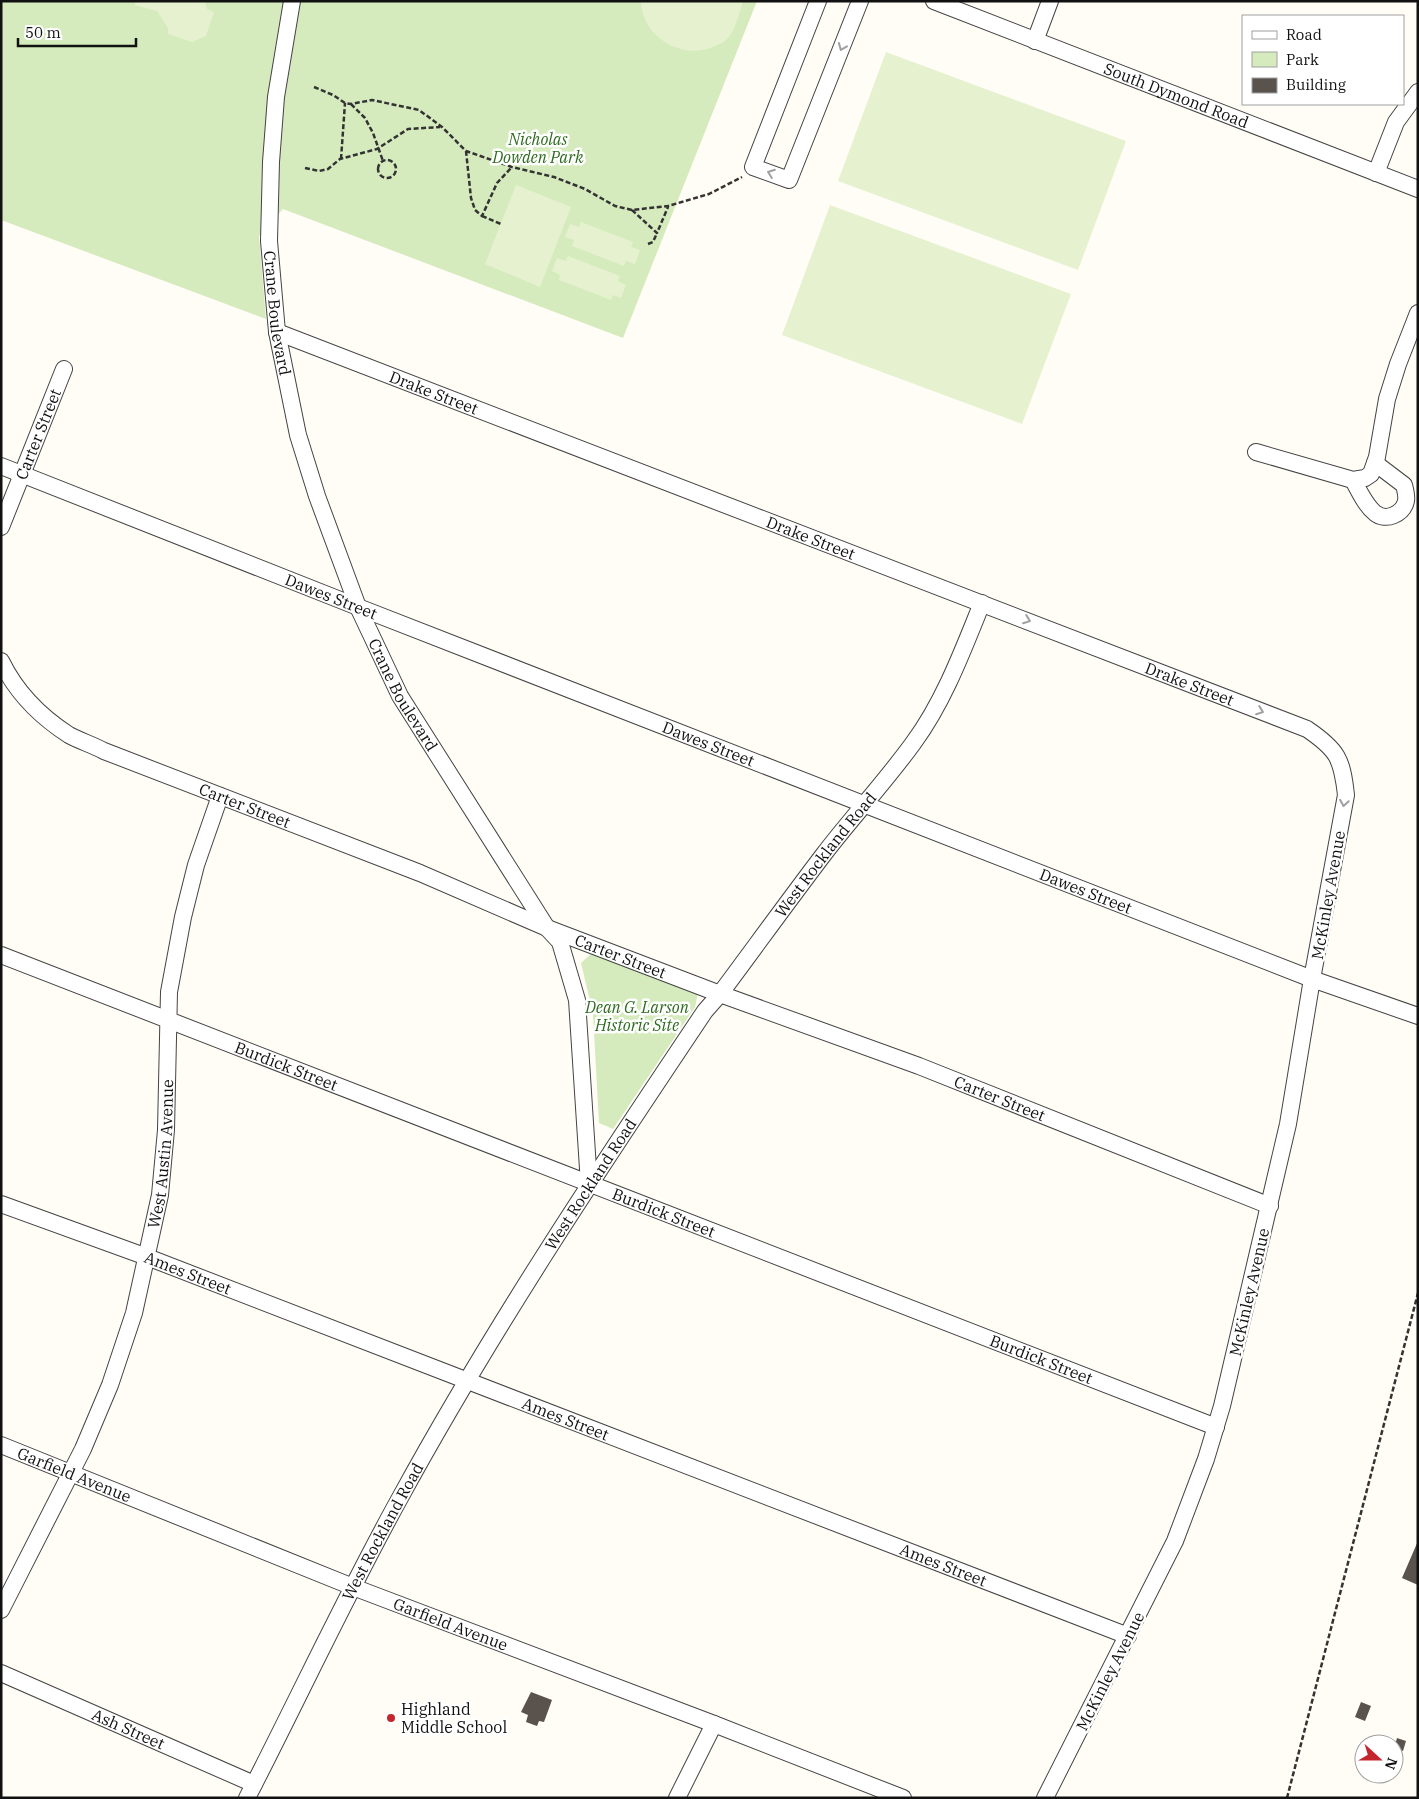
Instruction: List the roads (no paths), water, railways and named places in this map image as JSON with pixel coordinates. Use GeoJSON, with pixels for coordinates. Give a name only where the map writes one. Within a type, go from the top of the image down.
{"type":"FeatureCollection","features":[{"type":"Feature","properties":{"kind":"street","name":"Crane Boulevard"},"geometry":{"type":"LineString","coordinates":[[292,1],[276,97],[270,162],[270,241],[277,332],[298,434],[317,496],[358,607],[400,696],[547,928],[560,942],[577,1000],[589,1184]]}},
{"type":"Feature","properties":{"kind":"street"},"geometry":{"type":"LineString","coordinates":[[818,1],[753,167],[789,180],[860,1]]}},
{"type":"Feature","properties":{"kind":"street","name":"South Dymond Road"},"geometry":{"type":"LineString","coordinates":[[934,1],[1418,189]]}},
{"type":"Feature","properties":{"kind":"street"},"geometry":{"type":"LineString","coordinates":[[1035,40],[1050,1]]}},
{"type":"Feature","properties":{"kind":"street"},"geometry":{"type":"LineString","coordinates":[[1376,173],[1396,122],[1418,92]]}},
{"type":"Feature","properties":{"kind":"street"},"geometry":{"type":"LineString","coordinates":[[1256,452],[1353,480],[1365,478],[1371,474],[1375,463],[1387,399],[1398,364],[1418,313]]}},
{"type":"Feature","properties":{"kind":"street","name":"Drake Street"},"geometry":{"type":"LineString","coordinates":[[277,332],[1307,729],[1323,740],[1337,756]]}},
{"type":"Feature","properties":{"kind":"street","name":"Carter Street"},"geometry":{"type":"LineString","coordinates":[[1,527],[64,370]]}},
{"type":"Feature","properties":{"kind":"street"},"geometry":{"type":"LineString","coordinates":[[1353,480],[1363,498],[1376,514],[1388,518],[1400,512],[1407,500],[1404,485],[1375,463]]}},
{"type":"Feature","properties":{"kind":"street","name":"Dawes Street"},"geometry":{"type":"LineString","coordinates":[[1,466],[1312,979],[1418,1016]]}},
{"type":"Feature","properties":{"kind":"street","name":"West Rockland Road"},"geometry":{"type":"LineString","coordinates":[[251,1791],[400,1496],[467,1380],[589,1184],[705,1011],[720,994],[825,852],[915,740],[943,692],[962,653],[982,603]]}},
{"type":"Feature","properties":{"kind":"street","name":"Carter Street"},"geometry":{"type":"LineString","coordinates":[[1,661],[21,694],[47,719],[70,736],[104,751],[420,873],[547,928],[720,994],[919,1066],[1270,1206]]}},
{"type":"Feature","properties":{"kind":"street","name":"McKinley Avenue"},"geometry":{"type":"LineString","coordinates":[[1045,1798],[1175,1541],[1206,1460],[1216,1427],[1288,1124],[1312,979],[1346,795],[1343,769],[1337,756]]}},
{"type":"Feature","properties":{"kind":"street","name":"West Austin Avenue"},"geometry":{"type":"LineString","coordinates":[[1,1610],[83,1449],[110,1385],[134,1313],[160,1195],[166,1130],[169,992],[183,917],[196,865],[220,796]]}},
{"type":"Feature","properties":{"kind":"street","name":"Burdick Street"},"geometry":{"type":"LineString","coordinates":[[1,955],[1216,1427]]}},
{"type":"Feature","properties":{"kind":"street","name":"Ames Street"},"geometry":{"type":"LineString","coordinates":[[1,1204],[147,1257],[1128,1636]]}},
{"type":"Feature","properties":{"kind":"street","name":"Garfield Avenue"},"geometry":{"type":"LineString","coordinates":[[1,1445],[72,1472],[353,1587],[903,1798]]}},
{"type":"Feature","properties":{"kind":"street","name":"Ash Street"},"geometry":{"type":"LineString","coordinates":[[1,1673],[251,1791]]}},
{"type":"Feature","properties":{"kind":"street"},"geometry":{"type":"LineString","coordinates":[[677,1798],[714,1724]]}},
{"type":"Feature","properties":{"kind":"place","name":"Highland Middle School"},"geometry":{"type":"Point","coordinates":[391,1718]}},
{"type":"Feature","properties":{"kind":"park label","name":"Nicholas Dowden Park"},"geometry":{"type":"Point","coordinates":[538,148]}},
{"type":"Feature","properties":{"kind":"park label","name":"Dean G. Larson Historic Site"},"geometry":{"type":"Point","coordinates":[637,1016]}}]}
